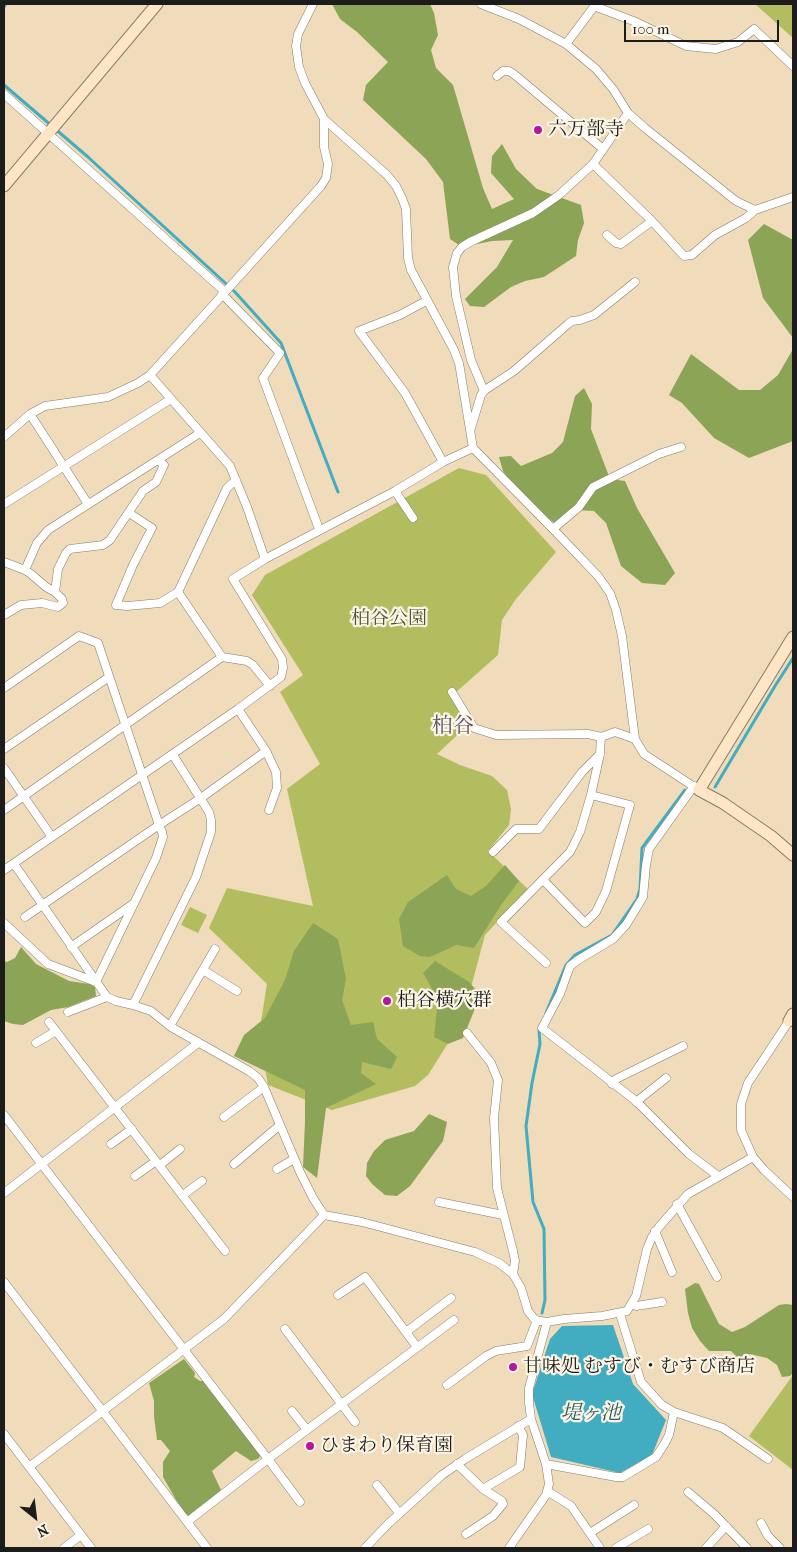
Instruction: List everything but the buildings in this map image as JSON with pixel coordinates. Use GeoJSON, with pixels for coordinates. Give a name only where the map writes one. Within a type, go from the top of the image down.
{"type":"FeatureCollection","features":[{"type":"Feature","properties":{"kind":"street"},"geometry":{"type":"LineString","coordinates":[[4,186],[157,4]]}},
{"type":"Feature","properties":{"kind":"street"},"geometry":{"type":"LineString","coordinates":[[313,4],[298,34],[297,56],[305,83],[324,119],[387,175],[396,186],[402,198],[406,210],[408,258],[411,270],[454,350],[459,363],[473,448],[598,576],[610,593],[622,636],[635,739],[644,754],[722,803],[792,851]]}},
{"type":"Feature","properties":{"kind":"street"},"geometry":{"type":"LineString","coordinates":[[480,4],[519,19],[566,44],[596,70],[613,89],[628,113],[645,128],[736,201],[755,210]]}},
{"type":"Feature","properties":{"kind":"street"},"geometry":{"type":"LineString","coordinates":[[566,44],[595,5],[686,46],[716,49],[738,42],[754,29],[793,66]]}},
{"type":"Feature","properties":{"kind":"street"},"geometry":{"type":"LineString","coordinates":[[497,76],[503,71],[508,71],[515,75],[603,150]]}},
{"type":"Feature","properties":{"kind":"street"},"geometry":{"type":"LineString","coordinates":[[4,94],[223,292],[280,353],[263,378],[319,529]]}},
{"type":"Feature","properties":{"kind":"street"},"geometry":{"type":"LineString","coordinates":[[484,391],[471,360],[456,296],[453,267],[457,253],[462,246],[533,213],[559,195],[593,164],[628,113]]}},
{"type":"Feature","properties":{"kind":"street"},"geometry":{"type":"LineString","coordinates":[[4,437],[30,414],[46,406],[108,397],[138,383],[150,375],[223,292],[303,207],[326,178],[328,164],[324,147],[324,119]]}},
{"type":"Feature","properties":{"kind":"street"},"geometry":{"type":"LineString","coordinates":[[593,164],[652,221],[680,254],[687,256],[715,235],[746,218],[755,210],[793,197]]}},
{"type":"Feature","properties":{"kind":"street"},"geometry":{"type":"LineString","coordinates":[[607,235],[616,244],[621,244],[652,221]]}},
{"type":"Feature","properties":{"kind":"street"},"geometry":{"type":"LineString","coordinates":[[471,430],[481,395],[484,391],[525,362],[572,320],[594,316],[635,282]]}},
{"type":"Feature","properties":{"kind":"street"},"geometry":{"type":"LineString","coordinates":[[426,301],[400,315],[359,331],[405,393],[443,462]]}},
{"type":"Feature","properties":{"kind":"street"},"geometry":{"type":"LineString","coordinates":[[150,375],[227,462],[236,480],[265,559]]}},
{"type":"Feature","properties":{"kind":"street"},"geometry":{"type":"LineString","coordinates":[[4,504],[171,399]]}},
{"type":"Feature","properties":{"kind":"street"},"geometry":{"type":"LineString","coordinates":[[30,414],[88,504]]}},
{"type":"Feature","properties":{"kind":"street"},"geometry":{"type":"LineString","coordinates":[[25,570],[41,536],[48,530],[200,433]]}},
{"type":"Feature","properties":{"kind":"street"},"geometry":{"type":"LineString","coordinates":[[553,529],[579,507],[593,487],[659,454],[681,447]]}},
{"type":"Feature","properties":{"kind":"street"},"geometry":{"type":"LineString","coordinates":[[4,870],[143,776],[281,677],[282,659],[232,580],[319,529],[395,491],[443,462],[473,448]]}},
{"type":"Feature","properties":{"kind":"street"},"geometry":{"type":"LineString","coordinates":[[55,592],[58,569],[66,553],[70,549],[107,543],[142,492],[156,482],[164,465],[158,460]]}},
{"type":"Feature","properties":{"kind":"street"},"geometry":{"type":"LineString","coordinates":[[129,513],[152,528],[133,565],[116,606],[160,603],[178,592],[222,499],[231,484],[236,480]]}},
{"type":"Feature","properties":{"kind":"street"},"geometry":{"type":"LineString","coordinates":[[395,491],[413,518]]}},
{"type":"Feature","properties":{"kind":"street"},"geometry":{"type":"LineString","coordinates":[[4,562],[25,570],[55,592],[62,599],[63,603],[58,607],[42,603],[21,605],[4,615]]}},
{"type":"Feature","properties":{"kind":"street"},"geometry":{"type":"LineString","coordinates":[[178,592],[222,657]]}},
{"type":"Feature","properties":{"kind":"street"},"geometry":{"type":"LineString","coordinates":[[4,688],[79,636],[98,643],[162,832],[156,858],[96,982]]}},
{"type":"Feature","properties":{"kind":"street"},"geometry":{"type":"LineString","coordinates":[[718,1176],[689,1154],[636,1102],[542,1028],[560,994],[570,966],[613,940],[626,925],[643,897],[649,849],[697,788],[793,637]]}},
{"type":"Feature","properties":{"kind":"street"},"geometry":{"type":"LineString","coordinates":[[4,810],[222,657],[247,661],[253,665],[270,686]]}},
{"type":"Feature","properties":{"kind":"street"},"geometry":{"type":"LineString","coordinates":[[4,749],[109,677]]}},
{"type":"Feature","properties":{"kind":"street"},"geometry":{"type":"LineString","coordinates":[[452,692],[474,728],[496,735],[588,734],[601,737],[615,732],[635,739]]}},
{"type":"Feature","properties":{"kind":"street"},"geometry":{"type":"LineString","coordinates":[[238,709],[266,751],[276,772],[277,788],[269,810]]}},
{"type":"Feature","properties":{"kind":"street"},"geometry":{"type":"LineString","coordinates":[[546,964],[501,922],[570,852],[580,832],[591,795],[600,754],[601,737]]}},
{"type":"Feature","properties":{"kind":"street"},"geometry":{"type":"LineString","coordinates":[[25,917],[201,798],[266,751]]}},
{"type":"Feature","properties":{"kind":"street"},"geometry":{"type":"LineString","coordinates":[[493,852],[516,829],[539,829],[582,772],[600,754]]}},
{"type":"Feature","properties":{"kind":"street"},"geometry":{"type":"LineString","coordinates":[[133,1005],[196,877],[211,832],[210,812],[173,755]]}},
{"type":"Feature","properties":{"kind":"street"},"geometry":{"type":"LineString","coordinates":[[4,768],[52,837]]}},
{"type":"Feature","properties":{"kind":"street"},"geometry":{"type":"LineString","coordinates":[[543,880],[585,923],[596,912],[606,891],[630,805],[591,795]]}},
{"type":"Feature","properties":{"kind":"street"},"geometry":{"type":"LineString","coordinates":[[14,864],[107,997],[151,1011],[170,1026],[258,1078],[264,1087],[294,1159],[313,1198],[324,1215],[362,1222],[475,1252],[499,1263],[513,1274],[521,1288],[528,1311],[535,1320],[547,1322],[620,1314],[627,1311],[632,1304],[641,1280],[647,1249],[655,1231],[688,1194],[753,1157]]}},
{"type":"Feature","properties":{"kind":"street"},"geometry":{"type":"LineString","coordinates":[[71,947],[134,903]]}},
{"type":"Feature","properties":{"kind":"street"},"geometry":{"type":"LineString","coordinates":[[4,923],[48,964],[96,982]]}},
{"type":"Feature","properties":{"kind":"street"},"geometry":{"type":"LineString","coordinates":[[170,1026],[215,949]]}},
{"type":"Feature","properties":{"kind":"street"},"geometry":{"type":"LineString","coordinates":[[203,970],[237,991]]}},
{"type":"Feature","properties":{"kind":"street"},"geometry":{"type":"LineString","coordinates":[[68,1012],[107,997]]}},
{"type":"Feature","properties":{"kind":"street"},"geometry":{"type":"LineString","coordinates":[[792,1018],[748,1083],[741,1104],[741,1130],[753,1157],[764,1170],[792,1193]]}},
{"type":"Feature","properties":{"kind":"street"},"geometry":{"type":"LineString","coordinates":[[49,1022],[225,1251]]}},
{"type":"Feature","properties":{"kind":"street"},"geometry":{"type":"LineString","coordinates":[[36,1043],[56,1031]]}},
{"type":"Feature","properties":{"kind":"street"},"geometry":{"type":"LineString","coordinates":[[467,1033],[491,1063],[498,1080],[494,1118],[497,1188],[514,1256],[513,1274]]}},
{"type":"Feature","properties":{"kind":"street"},"geometry":{"type":"LineString","coordinates":[[4,1193],[198,1043]]}},
{"type":"Feature","properties":{"kind":"street"},"geometry":{"type":"LineString","coordinates":[[612,1084],[616,1079],[682,1046]]}},
{"type":"Feature","properties":{"kind":"street"},"geometry":{"type":"LineString","coordinates":[[636,1102],[666,1078]]}},
{"type":"Feature","properties":{"kind":"street"},"geometry":{"type":"LineString","coordinates":[[224,1117],[264,1087]]}},
{"type":"Feature","properties":{"kind":"street"},"geometry":{"type":"LineString","coordinates":[[4,1115],[300,1502]]}},
{"type":"Feature","properties":{"kind":"street"},"geometry":{"type":"LineString","coordinates":[[234,1164],[280,1125]]}},
{"type":"Feature","properties":{"kind":"street"},"geometry":{"type":"LineString","coordinates":[[111,1144],[132,1129]]}},
{"type":"Feature","properties":{"kind":"street"},"geometry":{"type":"LineString","coordinates":[[135,1176],[180,1149]]}},
{"type":"Feature","properties":{"kind":"street"},"geometry":{"type":"LineString","coordinates":[[277,1169],[294,1159]]}},
{"type":"Feature","properties":{"kind":"street"},"geometry":{"type":"LineString","coordinates":[[183,1195],[202,1182]]}},
{"type":"Feature","properties":{"kind":"street"},"geometry":{"type":"LineString","coordinates":[[439,1202],[503,1215]]}},
{"type":"Feature","properties":{"kind":"street"},"geometry":{"type":"LineString","coordinates":[[678,1204],[717,1277]]}},
{"type":"Feature","properties":{"kind":"street"},"geometry":{"type":"LineString","coordinates":[[29,1467],[224,1319],[324,1215]]}},
{"type":"Feature","properties":{"kind":"street"},"geometry":{"type":"LineString","coordinates":[[655,1231],[672,1272]]}},
{"type":"Feature","properties":{"kind":"street"},"geometry":{"type":"LineString","coordinates":[[338,1295],[365,1277],[417,1347]]}},
{"type":"Feature","properties":{"kind":"street"},"geometry":{"type":"LineString","coordinates":[[4,1282],[207,1548]]}},
{"type":"Feature","properties":{"kind":"street"},"geometry":{"type":"LineString","coordinates":[[406,1332],[451,1298]]}},
{"type":"Feature","properties":{"kind":"street"},"geometry":{"type":"LineString","coordinates":[[632,1304],[636,1306],[662,1302]]}},
{"type":"Feature","properties":{"kind":"street"},"geometry":{"type":"LineString","coordinates":[[620,1314],[641,1382],[662,1405],[674,1412],[723,1428],[768,1460]]}},
{"type":"Feature","properties":{"kind":"street"},"geometry":{"type":"LineString","coordinates":[[187,1522],[454,1320]]}},
{"type":"Feature","properties":{"kind":"street"},"geometry":{"type":"LineString","coordinates":[[447,1385],[496,1351],[527,1346],[538,1320]]}},
{"type":"Feature","properties":{"kind":"street"},"geometry":{"type":"LineString","coordinates":[[510,1548],[546,1495],[549,1484],[546,1464],[531,1418],[529,1403],[529,1388],[547,1322]]}},
{"type":"Feature","properties":{"kind":"street"},"geometry":{"type":"LineString","coordinates":[[285,1329],[355,1422]]}},
{"type":"Feature","properties":{"kind":"street"},"geometry":{"type":"LineString","coordinates":[[292,1411],[307,1430]]}},
{"type":"Feature","properties":{"kind":"street"},"geometry":{"type":"LineString","coordinates":[[546,1464],[623,1477],[656,1457],[669,1435],[674,1412]]}},
{"type":"Feature","properties":{"kind":"street"},"geometry":{"type":"LineString","coordinates":[[365,1548],[399,1513],[442,1475],[531,1418]]}},
{"type":"Feature","properties":{"kind":"street"},"geometry":{"type":"LineString","coordinates":[[483,1490],[520,1468],[523,1435],[518,1426]]}},
{"type":"Feature","properties":{"kind":"street"},"geometry":{"type":"LineString","coordinates":[[4,1434],[91,1548]]}},
{"type":"Feature","properties":{"kind":"street"},"geometry":{"type":"LineString","coordinates":[[457,1464],[483,1490],[502,1501],[503,1504],[493,1516],[466,1534]]}},
{"type":"Feature","properties":{"kind":"street"},"geometry":{"type":"LineString","coordinates":[[377,1485],[399,1513]]}},
{"type":"Feature","properties":{"kind":"street"},"geometry":{"type":"LineString","coordinates":[[547,1491],[572,1506],[600,1548]]}},
{"type":"Feature","properties":{"kind":"street"},"geometry":{"type":"LineString","coordinates":[[688,1492],[747,1548]]}},
{"type":"Feature","properties":{"kind":"street"},"geometry":{"type":"LineString","coordinates":[[590,1533],[634,1505]]}},
{"type":"Feature","properties":{"kind":"street"},"geometry":{"type":"LineString","coordinates":[[761,1523],[768,1536],[780,1548]]}},
{"type":"Feature","properties":{"kind":"street"},"geometry":{"type":"LineString","coordinates":[[706,1548],[726,1526]]}},
{"type":"Feature","properties":{"kind":"street"},"geometry":{"type":"LineString","coordinates":[[616,1548],[648,1529]]}},
{"type":"Feature","properties":{"kind":"street"},"geometry":{"type":"LineString","coordinates":[[64,1548],[80,1535]]}},
{"type":"Feature","properties":{"kind":"green space"},"geometry":{"type":"Polygon","coordinates":[[[332,4],[430,4],[434,13],[438,35],[431,50],[436,68],[453,85],[483,188],[492,209],[514,199],[491,173],[492,156],[502,144],[516,169],[537,189],[581,205],[584,223],[578,240],[576,256],[544,277],[525,281],[511,287],[484,307],[470,306],[465,299],[497,267],[513,240],[492,241],[462,247],[450,239],[443,182],[426,159],[363,100],[366,85],[388,62],[357,32],[340,19],[332,4]]]}},
{"type":"Feature","properties":{"kind":"green space"},"geometry":{"type":"Polygon","coordinates":[[[755,4],[793,4],[793,38],[755,4]]]}},
{"type":"Feature","properties":{"kind":"green space"},"geometry":{"type":"Polygon","coordinates":[[[764,224],[793,240],[793,338],[763,298],[748,240],[764,224]]]}},
{"type":"Feature","properties":{"kind":"green space"},"geometry":{"type":"Polygon","coordinates":[[[793,349],[793,441],[749,458],[714,438],[682,403],[669,395],[691,354],[739,390],[760,390],[778,375],[793,349]]]}},
{"type":"Feature","properties":{"kind":"green space"},"geometry":{"type":"Polygon","coordinates":[[[584,388],[592,404],[591,429],[610,479],[625,481],[637,508],[675,573],[665,585],[642,583],[621,566],[606,523],[594,511],[575,510],[557,525],[519,494],[503,471],[499,457],[511,456],[521,466],[552,453],[563,442],[575,396],[584,388]]]}},
{"type":"Feature","properties":{"kind":"green space","name":"柏谷公園"},"geometry":{"type":"Polygon","coordinates":[[[459,468],[486,475],[556,552],[516,599],[502,620],[498,655],[455,693],[465,728],[437,754],[460,765],[492,776],[507,790],[511,809],[509,825],[488,851],[528,889],[485,935],[462,1021],[428,1075],[415,1086],[332,1110],[268,1085],[259,1034],[267,984],[209,928],[227,888],[313,906],[287,789],[320,764],[280,692],[303,675],[252,595],[265,575],[459,468]]]}},
{"type":"Feature","properties":{"kind":"green space"},"geometry":{"type":"Polygon","coordinates":[[[505,865],[519,881],[501,905],[474,948],[456,945],[430,957],[420,956],[403,946],[399,919],[408,902],[447,875],[456,889],[471,896],[486,886],[505,865]]]}},
{"type":"Feature","properties":{"kind":"green space"},"geometry":{"type":"Polygon","coordinates":[[[190,907],[207,915],[198,933],[181,925],[190,907]]]}},
{"type":"Feature","properties":{"kind":"green space"},"geometry":{"type":"Polygon","coordinates":[[[313,923],[338,939],[346,979],[342,1000],[351,1025],[373,1022],[377,1039],[397,1057],[391,1069],[362,1062],[361,1073],[376,1084],[326,1108],[317,1178],[303,1167],[305,1090],[234,1056],[244,1035],[265,1018],[285,980],[294,951],[313,923]]]}},
{"type":"Feature","properties":{"kind":"green space"},"geometry":{"type":"Polygon","coordinates":[[[21,947],[36,964],[69,981],[89,984],[95,987],[96,996],[68,1007],[51,1010],[23,1025],[4,1021],[4,961],[7,962],[15,958],[21,947]]]}},
{"type":"Feature","properties":{"kind":"green space"},"geometry":{"type":"Polygon","coordinates":[[[435,961],[469,982],[477,991],[474,1011],[463,1038],[448,1044],[434,1037],[438,999],[423,973],[435,961]]]}},
{"type":"Feature","properties":{"kind":"green space"},"geometry":{"type":"Polygon","coordinates":[[[429,1114],[447,1122],[443,1141],[410,1186],[397,1196],[385,1195],[366,1176],[367,1163],[374,1151],[385,1140],[414,1131],[429,1114]]]}},
{"type":"Feature","properties":{"kind":"green space"},"geometry":{"type":"Polygon","coordinates":[[[695,1283],[699,1284],[719,1324],[732,1332],[745,1327],[779,1305],[793,1305],[793,1373],[790,1376],[782,1377],[777,1365],[767,1358],[750,1354],[738,1358],[731,1351],[709,1351],[692,1328],[688,1313],[685,1289],[695,1283]]]}},
{"type":"Feature","properties":{"kind":"green space"},"geometry":{"type":"Polygon","coordinates":[[[184,1359],[195,1373],[194,1377],[200,1381],[206,1381],[261,1455],[258,1459],[251,1461],[236,1451],[212,1471],[221,1490],[187,1519],[163,1477],[163,1462],[170,1451],[161,1440],[157,1440],[154,1401],[149,1383],[184,1359]]]}},
{"type":"Feature","properties":{"kind":"green space"},"geometry":{"type":"Polygon","coordinates":[[[793,1375],[793,1470],[749,1436],[793,1375]]]}},
{"type":"Feature","properties":{"kind":"water","name":"堤ヶ池"},"geometry":{"type":"Polygon","coordinates":[[[613,1325],[633,1384],[666,1420],[652,1455],[620,1473],[551,1457],[532,1394],[550,1339],[562,1326],[613,1325]]]}},
{"type":"Feature","properties":{"kind":"waterway"},"geometry":{"type":"LineString","coordinates":[[4,85],[88,157],[235,292],[281,343],[338,492]]}},
{"type":"Feature","properties":{"kind":"waterway"},"geometry":{"type":"LineString","coordinates":[[715,787],[793,658]]}},
{"type":"Feature","properties":{"kind":"waterway"},"geometry":{"type":"LineString","coordinates":[[546,1013],[566,965],[575,955],[612,935],[637,899],[640,889],[642,848],[685,790]]}},
{"type":"Feature","properties":{"kind":"waterway"},"geometry":{"type":"LineString","coordinates":[[541,1026],[539,1030],[540,1044],[526,1126],[533,1202],[544,1229],[545,1300],[542,1313]]}},
{"type":"Feature","properties":{"kind":"place","name":"六万部寺"},"geometry":{"type":"Point","coordinates":[538,130]}},
{"type":"Feature","properties":{"kind":"place","name":"柏谷横穴群"},"geometry":{"type":"Point","coordinates":[387,1001]}},
{"type":"Feature","properties":{"kind":"place","name":"甘味処 むすび・むすび商店"},"geometry":{"type":"Point","coordinates":[513,1367]}},
{"type":"Feature","properties":{"kind":"place","name":"ひまわり保育園"},"geometry":{"type":"Point","coordinates":[310,1446]}},
{"type":"Feature","properties":{"kind":"district","name":"柏谷"},"geometry":{"type":"Point","coordinates":[453,727]}}]}
